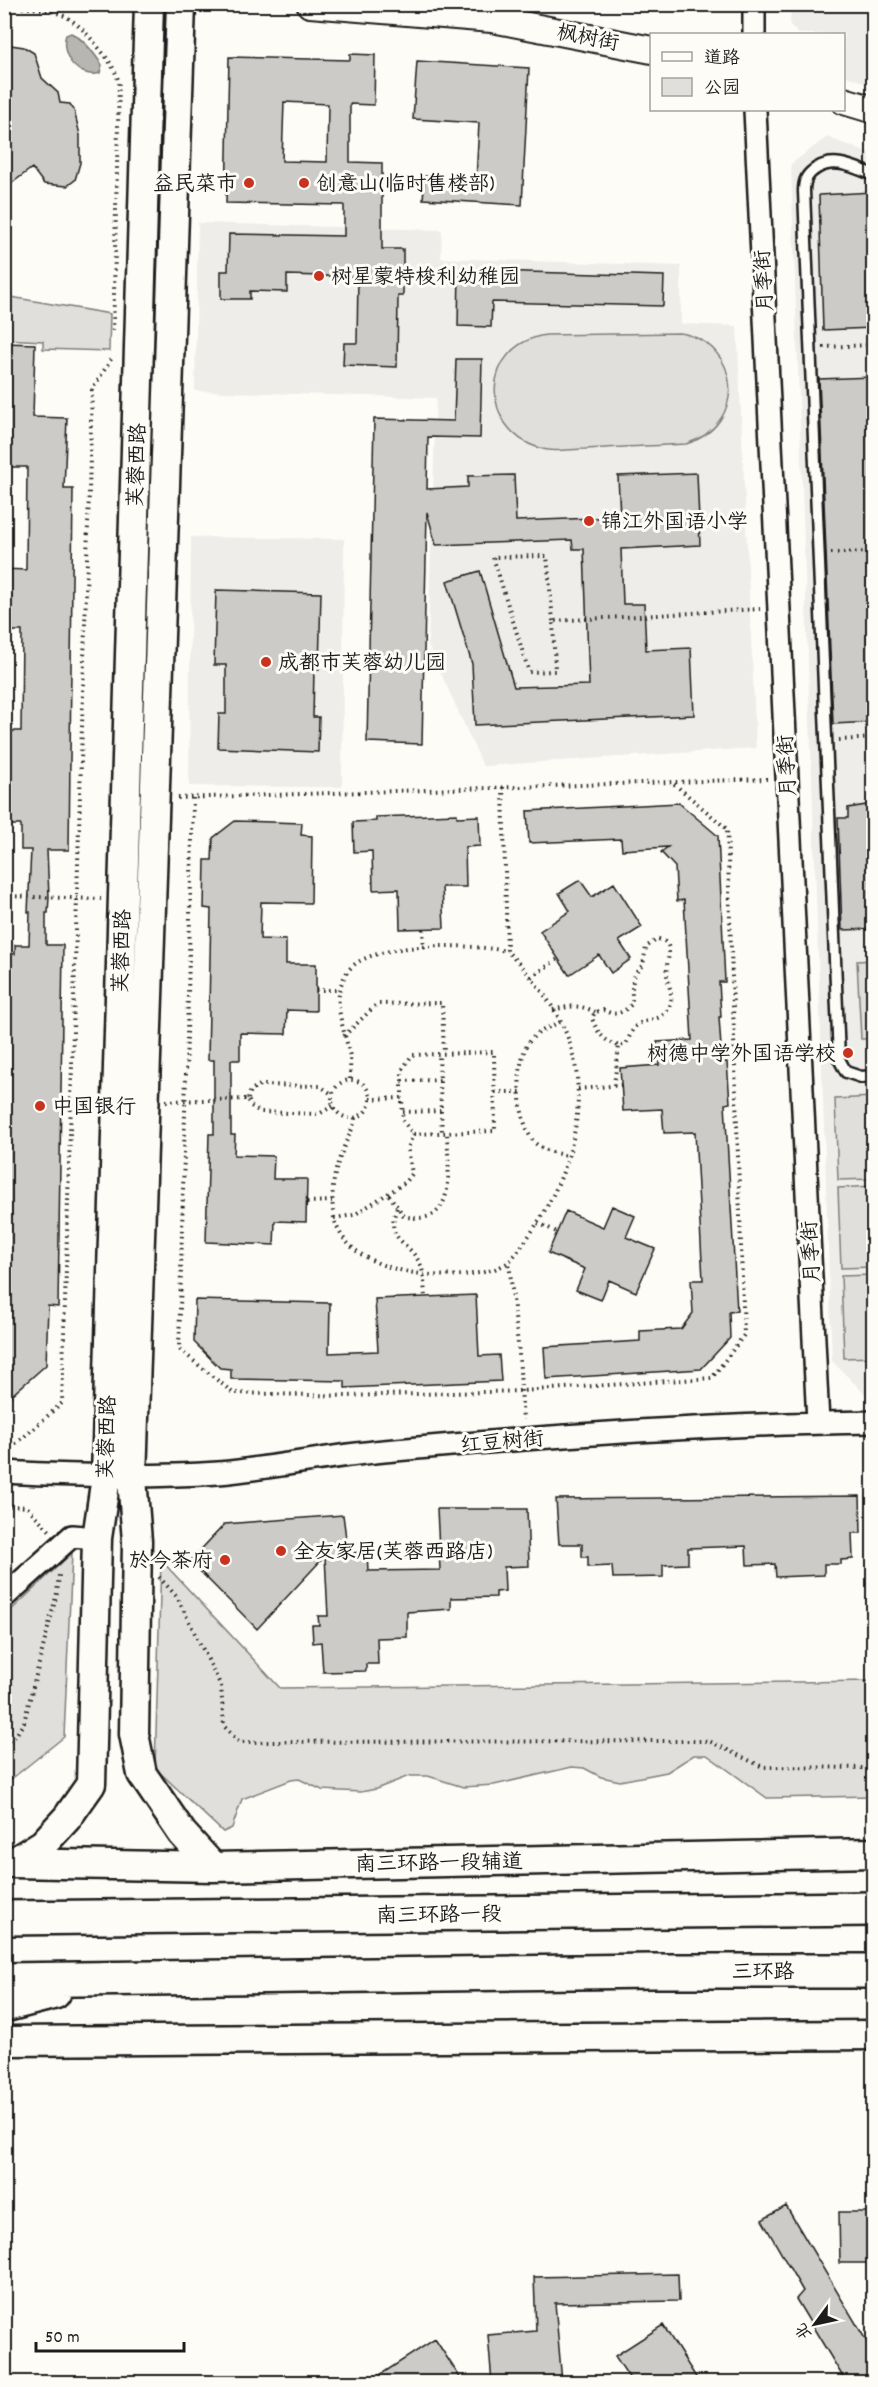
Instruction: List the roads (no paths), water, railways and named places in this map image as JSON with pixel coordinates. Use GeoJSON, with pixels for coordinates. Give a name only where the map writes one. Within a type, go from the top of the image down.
{"type":"FeatureCollection","features":[{"type":"Feature","properties":{"kind":"highway"},"geometry":{"type":"LineString","coordinates":[[4,1899],[206,1916]]}},
{"type":"Feature","properties":{"kind":"highway","name":"南三环路一段"},"geometry":{"type":"LineString","coordinates":[[4,1918],[873,1909]]}},
{"type":"Feature","properties":{"kind":"highway","name":"三环路"},"geometry":{"type":"LineString","coordinates":[[174,1977],[652,1971],[873,1971]]}},
{"type":"Feature","properties":{"kind":"highway"},"geometry":{"type":"LineString","coordinates":[[4,1980],[174,1977]]}},
{"type":"Feature","properties":{"kind":"highway"},"geometry":{"type":"LineString","coordinates":[[4,1998],[174,1977]]}},
{"type":"Feature","properties":{"kind":"highway"},"geometry":{"type":"LineString","coordinates":[[4,2005],[54,1992]]}},
{"type":"Feature","properties":{"kind":"main road","name":"芙蓉西路"},"geometry":{"type":"LineString","coordinates":[[149,4],[123,900],[119,1477],[137,1541],[134,1734],[142,1774],[182,1833],[213,1867]]}},
{"type":"Feature","properties":{"kind":"main road","name":"芙蓉西路"},"geometry":{"type":"LineString","coordinates":[[8,1863],[43,1844],[67,1818],[91,1784],[98,1538],[119,1477],[144,1101],[181,4]]}},
{"type":"Feature","properties":{"kind":"main road","name":"南三环路一段辅道"},"geometry":{"type":"LineString","coordinates":[[8,1863],[213,1867],[873,1853]]}},
{"type":"Feature","properties":{"kind":"main road"},"geometry":{"type":"LineString","coordinates":[[4,2041],[873,2035]]}},
{"type":"Feature","properties":{"kind":"street","name":"枫树街"},"geometry":{"type":"LineString","coordinates":[[310,4],[492,19],[650,50]]}},
{"type":"Feature","properties":{"kind":"street"},"geometry":{"type":"LineString","coordinates":[[754,4],[754,33]]}},
{"type":"Feature","properties":{"kind":"street"},"geometry":{"type":"LineString","coordinates":[[845,102],[873,110]]}},
{"type":"Feature","properties":{"kind":"street","name":"月季街"},"geometry":{"type":"LineString","coordinates":[[755,111],[818,1423]]}},
{"type":"Feature","properties":{"kind":"street","name":"红豆树街"},"geometry":{"type":"LineString","coordinates":[[4,1472],[119,1477],[220,1473],[380,1451],[524,1439],[748,1425],[873,1422]]}},
{"type":"Feature","properties":{"kind":"street"},"geometry":{"type":"LineString","coordinates":[[4,1597],[72,1536],[98,1538]]}},
{"type":"Feature","properties":{"kind":"lane"},"geometry":{"type":"LineString","coordinates":[[873,175],[842,164],[827,162],[810,172],[804,181],[839,1059],[846,1072],[861,1077],[873,1076]]}},
{"type":"Feature","properties":{"kind":"place","name":"益民菜市"},"geometry":{"type":"Point","coordinates":[249,183]}},
{"type":"Feature","properties":{"kind":"place","name":"创意山(临时售楼部)"},"geometry":{"type":"Point","coordinates":[304,183]}},
{"type":"Feature","properties":{"kind":"place","name":"树星蒙特梭利幼稚园"},"geometry":{"type":"Point","coordinates":[319,276]}},
{"type":"Feature","properties":{"kind":"place","name":"锦江外国语小学"},"geometry":{"type":"Point","coordinates":[589,521]}},
{"type":"Feature","properties":{"kind":"place","name":"成都市芙蓉幼儿园"},"geometry":{"type":"Point","coordinates":[266,662]}},
{"type":"Feature","properties":{"kind":"place","name":"树德中学外国语学校"},"geometry":{"type":"Point","coordinates":[848,1053]}},
{"type":"Feature","properties":{"kind":"place","name":"中国银行"},"geometry":{"type":"Point","coordinates":[40,1106]}},
{"type":"Feature","properties":{"kind":"place","name":"全友家居(芙蓉西路店)"},"geometry":{"type":"Point","coordinates":[281,1551]}},
{"type":"Feature","properties":{"kind":"place","name":"於今茶府"},"geometry":{"type":"Point","coordinates":[225,1560]}}]}
